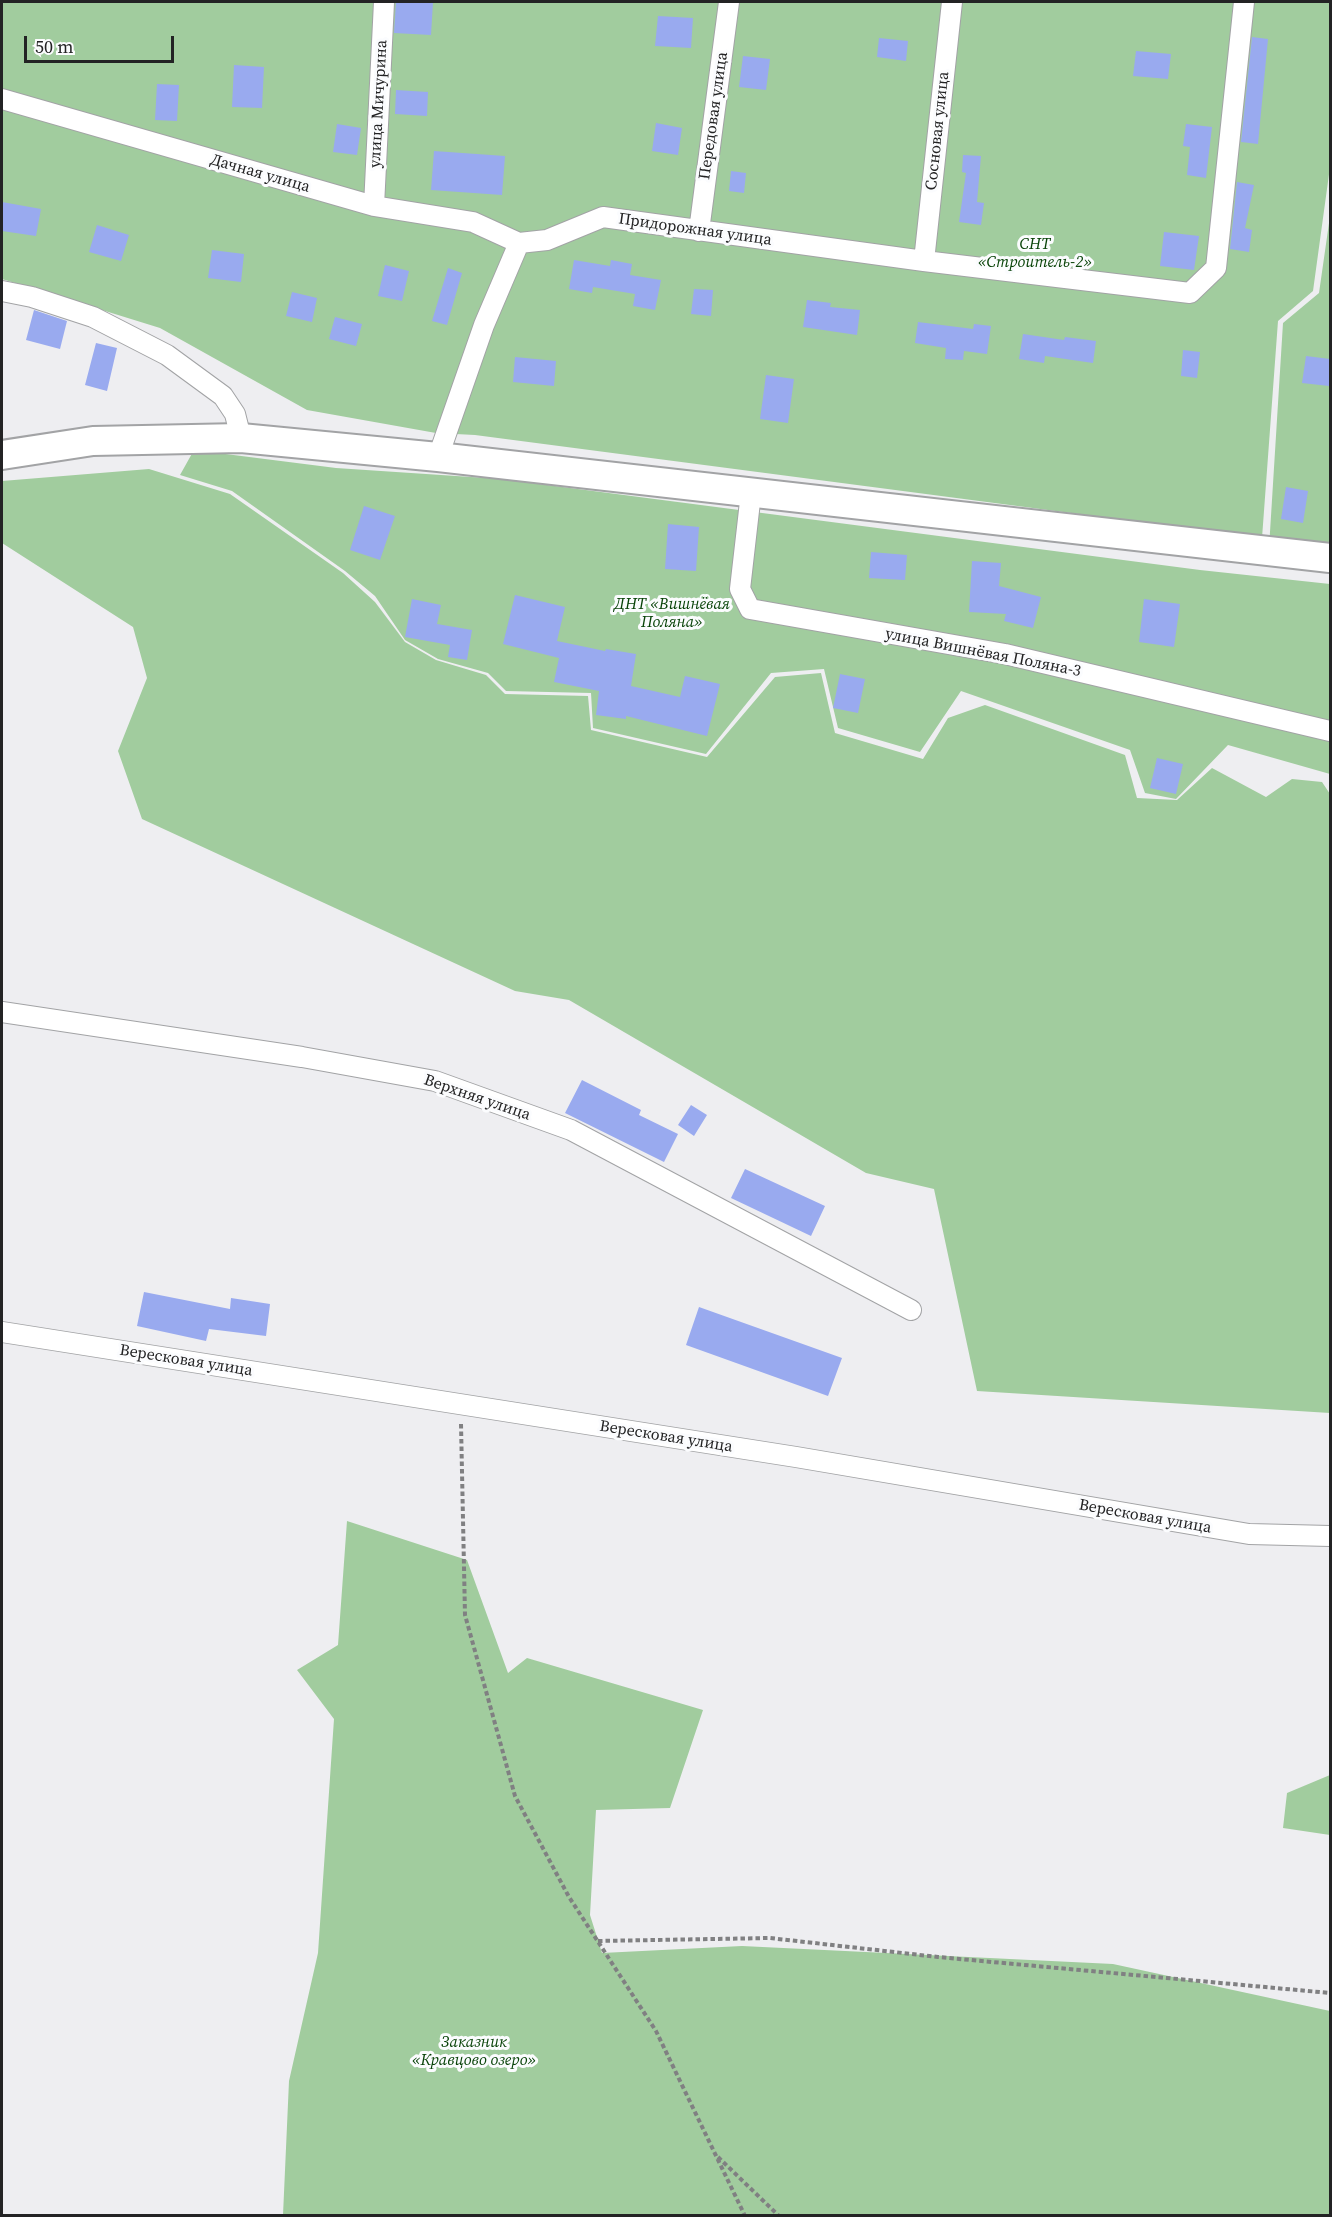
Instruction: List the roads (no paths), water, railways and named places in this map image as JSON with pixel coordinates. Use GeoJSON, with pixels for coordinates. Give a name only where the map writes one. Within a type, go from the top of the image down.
{"type":"FeatureCollection","features":[{"type":"Feature","properties":{"kind":"main road"},"geometry":{"type":"LineString","coordinates":[[2,455],[93,441],[241,438],[438,457],[1330,558]]}},
{"type":"Feature","properties":{"kind":"street","name":"улица Мичурина"},"geometry":{"type":"LineString","coordinates":[[374,206],[384,2]]}},
{"type":"Feature","properties":{"kind":"street","name":"Передовая улица"},"geometry":{"type":"LineString","coordinates":[[699,231],[729,2]]}},
{"type":"Feature","properties":{"kind":"street","name":"Сосновая улица"},"geometry":{"type":"LineString","coordinates":[[924,261],[952,2]]}},
{"type":"Feature","properties":{"kind":"street","name":"Придорожная улица"},"geometry":{"type":"LineString","coordinates":[[519,243],[547,240],[603,217],[924,261],[1190,293],[1216,268],[1244,2]]}},
{"type":"Feature","properties":{"kind":"street","name":"Дачная улица"},"geometry":{"type":"LineString","coordinates":[[2,99],[374,206],[472,222],[519,243]]}},
{"type":"Feature","properties":{"kind":"street"},"geometry":{"type":"LineString","coordinates":[[438,457],[484,325],[519,243]]}},
{"type":"Feature","properties":{"kind":"street"},"geometry":{"type":"LineString","coordinates":[[2,291],[32,297],[93,317],[166,355],[223,396],[235,414],[241,438]]}},
{"type":"Feature","properties":{"kind":"street","name":"улица Вишнёвая Поляна-3"},"geometry":{"type":"LineString","coordinates":[[751,493],[740,589],[750,609],[1005,654],[1330,731]]}},
{"type":"Feature","properties":{"kind":"street","name":"Верхняя улица"},"geometry":{"type":"LineString","coordinates":[[2,1012],[302,1057],[435,1081],[571,1130],[911,1310]]}},
{"type":"Feature","properties":{"kind":"street","name":"Вересковая улица"},"geometry":{"type":"LineString","coordinates":[[2,1332],[796,1457],[1249,1534],[1330,1536]]}},
{"type":"Feature","properties":{"kind":"park label","name":"СНТ «Строитель-2»"},"geometry":{"type":"Point","coordinates":[1035,254]}},
{"type":"Feature","properties":{"kind":"park label","name":"ДНТ «Вишнёвая Поляна»"},"geometry":{"type":"Point","coordinates":[672,614]}},
{"type":"Feature","properties":{"kind":"park label","name":"Заказник «Кравцово озеро»"},"geometry":{"type":"Point","coordinates":[474,2052]}}]}
